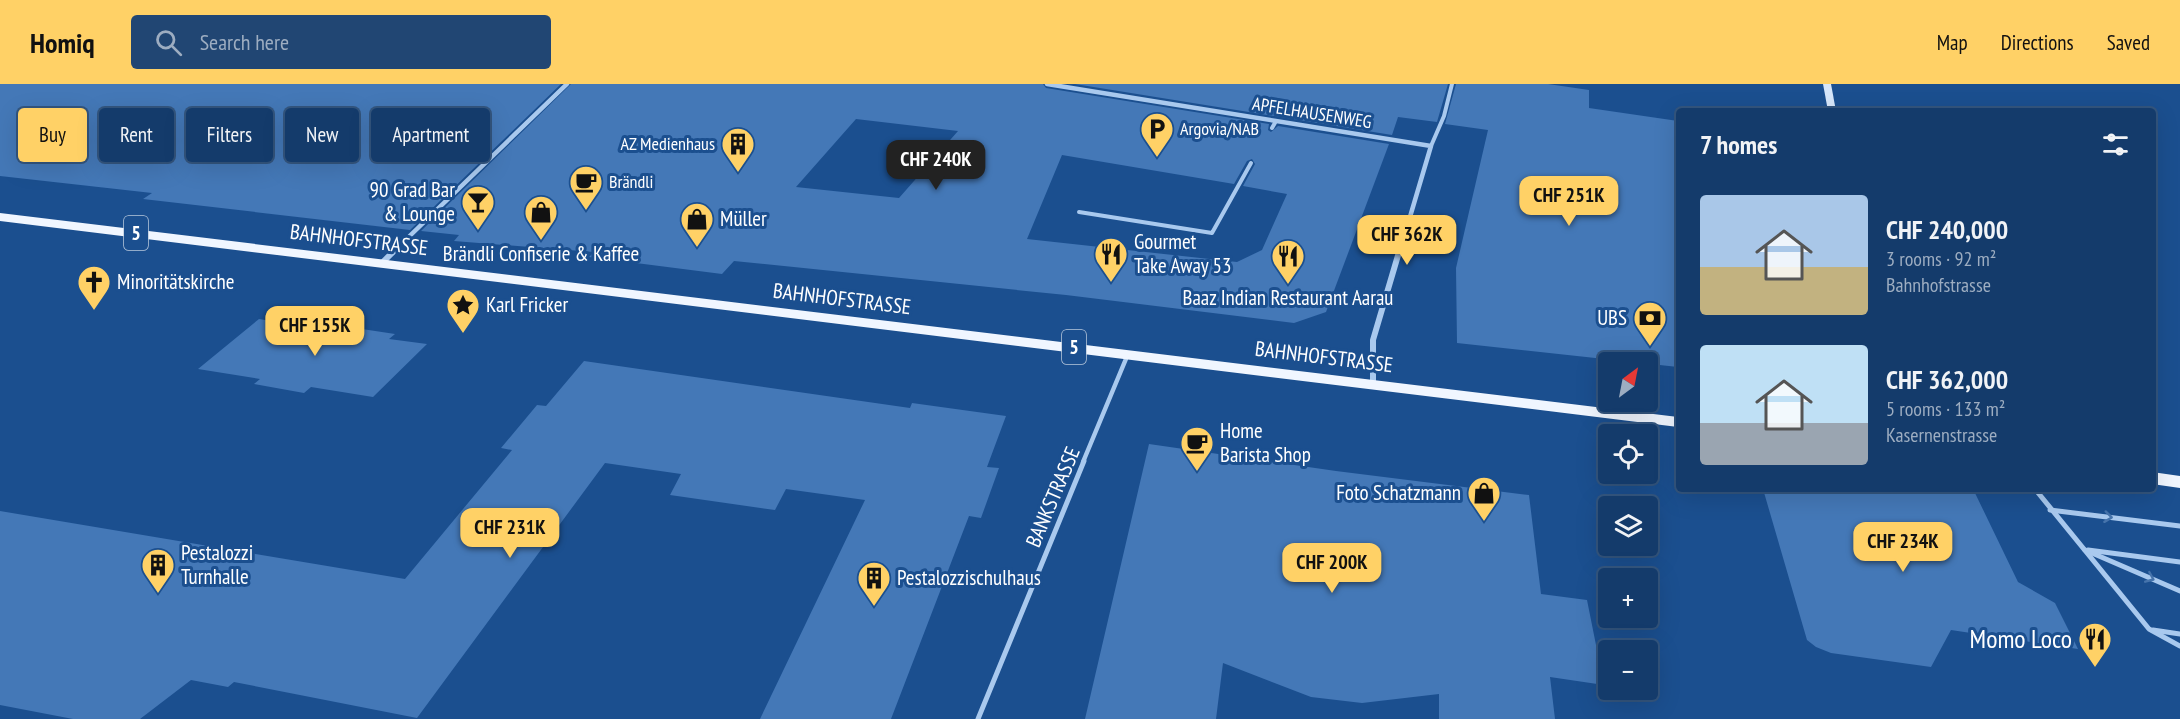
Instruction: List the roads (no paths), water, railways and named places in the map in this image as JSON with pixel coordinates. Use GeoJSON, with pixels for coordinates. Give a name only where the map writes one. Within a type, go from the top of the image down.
{"type":"FeatureCollection","features":[{"type":"Feature","properties":{"kind":"main road"},"geometry":{"type":"LineString","coordinates":[[1827,84],[1831,108]]}},
{"type":"Feature","properties":{"kind":"main road","name":"BAHNHOFSTRASSE"},"geometry":{"type":"LineString","coordinates":[[0,217],[1676,422]]}},
{"type":"Feature","properties":{"kind":"main road"},"geometry":{"type":"LineString","coordinates":[[2156,479],[2180,482]]}},
{"type":"Feature","properties":{"kind":"street"},"geometry":{"type":"LineString","coordinates":[[381,264],[567,84]]}},
{"type":"Feature","properties":{"kind":"street","name":"APFELHAUSENWEG"},"geometry":{"type":"LineString","coordinates":[[1047,84],[1431,146]]}},
{"type":"Feature","properties":{"kind":"street"},"geometry":{"type":"LineString","coordinates":[[1373,384],[1373,340],[1431,146]]}},
{"type":"Feature","properties":{"kind":"lane"},"geometry":{"type":"LineString","coordinates":[[1431,146],[1444,116],[1452,84]]}},
{"type":"Feature","properties":{"kind":"lane"},"geometry":{"type":"LineString","coordinates":[[1272,128],[1276,121]]}},
{"type":"Feature","properties":{"kind":"lane"},"geometry":{"type":"LineString","coordinates":[[1079,212],[1212,233],[1251,163]]}},
{"type":"Feature","properties":{"kind":"lane","name":"BANKSTRASSE"},"geometry":{"type":"LineString","coordinates":[[978,719],[1128,354]]}},
{"type":"Feature","properties":{"kind":"lane"},"geometry":{"type":"LineString","coordinates":[[2037,492],[2149,629],[2180,646]]}},
{"type":"Feature","properties":{"kind":"lane"},"geometry":{"type":"LineString","coordinates":[[2050,510],[2180,526]]}},
{"type":"Feature","properties":{"kind":"lane"},"geometry":{"type":"LineString","coordinates":[[2082,549],[2180,562]]}},
{"type":"Feature","properties":{"kind":"lane"},"geometry":{"type":"LineString","coordinates":[[2082,549],[2180,591]]}},
{"type":"Feature","properties":{"kind":"lane"},"geometry":{"type":"LineString","coordinates":[[2149,629],[2180,633]]}},
{"type":"Feature","properties":{"kind":"place","name":"Argovia/NAB"},"geometry":{"type":"Point","coordinates":[1157,158]}},
{"type":"Feature","properties":{"kind":"place","name":"AZ Medienhaus"},"geometry":{"type":"Point","coordinates":[738,173]}},
{"type":"Feature","properties":{"kind":"place","name":"Brändli"},"geometry":{"type":"Point","coordinates":[586,211]}},
{"type":"Feature","properties":{"kind":"place","name":"90 Grad Bar & Lounge"},"geometry":{"type":"Point","coordinates":[478,231]}},
{"type":"Feature","properties":{"kind":"place","name":"Brändli Confiserie & Kaffee"},"geometry":{"type":"Point","coordinates":[541,241]}},
{"type":"Feature","properties":{"kind":"place","name":"Müller"},"geometry":{"type":"Point","coordinates":[697,248]}},
{"type":"Feature","properties":{"kind":"place","name":"Gourmet Take Away 53"},"geometry":{"type":"Point","coordinates":[1111,283]}},
{"type":"Feature","properties":{"kind":"place","name":"Baaz Indian Restaurant Aarau"},"geometry":{"type":"Point","coordinates":[1288,285]}},
{"type":"Feature","properties":{"kind":"place","name":"Minoritätskirche"},"geometry":{"type":"Point","coordinates":[94,311]}},
{"type":"Feature","properties":{"kind":"place","name":"Karl Fricker"},"geometry":{"type":"Point","coordinates":[463,334]}},
{"type":"Feature","properties":{"kind":"place","name":"UBS"},"geometry":{"type":"Point","coordinates":[1650,347]}},
{"type":"Feature","properties":{"kind":"place","name":"Home Barista Shop"},"geometry":{"type":"Point","coordinates":[1197,472]}},
{"type":"Feature","properties":{"kind":"place","name":"Foto Schatzmann"},"geometry":{"type":"Point","coordinates":[1484,522]}},
{"type":"Feature","properties":{"kind":"place","name":"Pestalozzi Turnhalle"},"geometry":{"type":"Point","coordinates":[158,594]}},
{"type":"Feature","properties":{"kind":"place","name":"Pestalozzischulhaus"},"geometry":{"type":"Point","coordinates":[874,607]}},
{"type":"Feature","properties":{"kind":"place","name":"Momo Loco"},"geometry":{"type":"Point","coordinates":[2095,668]}}]}
